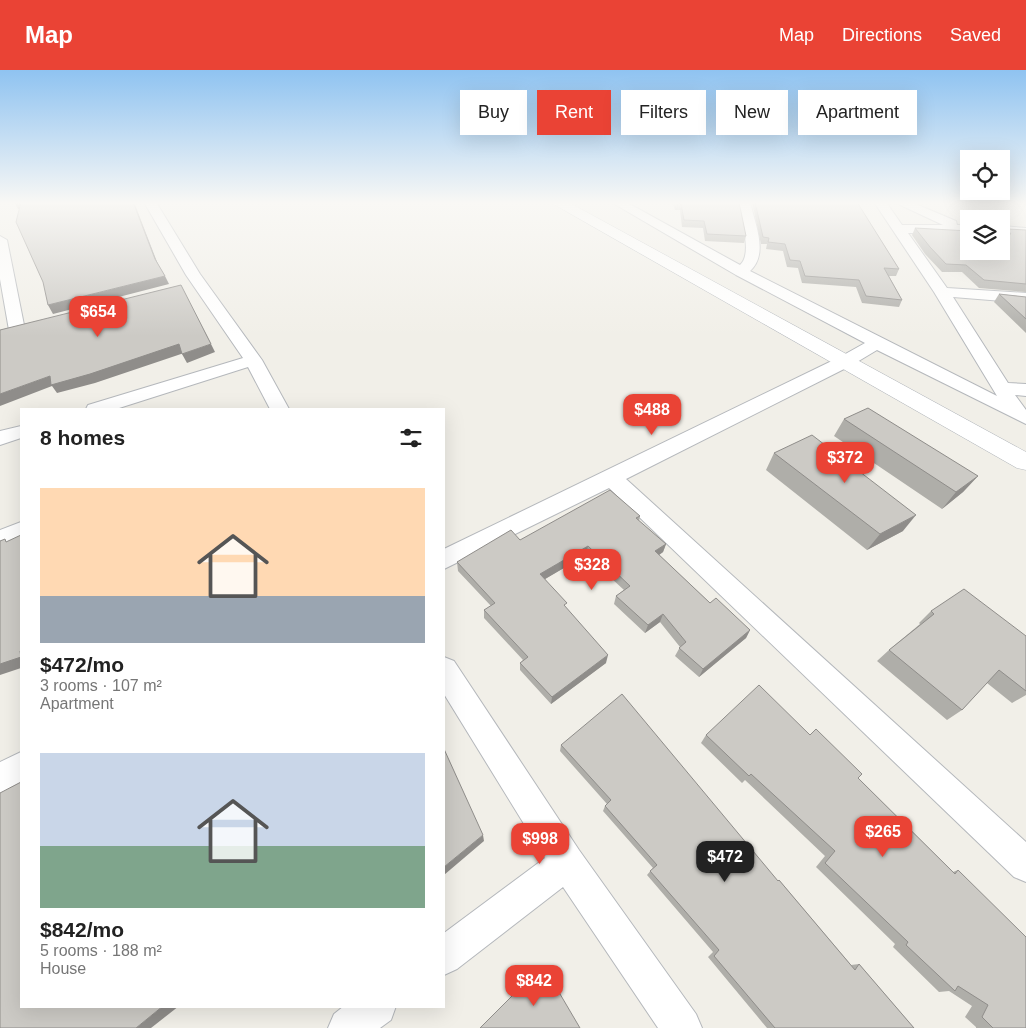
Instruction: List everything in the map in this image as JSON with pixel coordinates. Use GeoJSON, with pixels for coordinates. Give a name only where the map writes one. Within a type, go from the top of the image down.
{"type":"FeatureCollection","features":[{"type":"Feature","properties":{"kind":"street"},"geometry":{"type":"LineString","coordinates":[[1,247],[17,330]]}},
{"type":"Feature","properties":{"kind":"street"},"geometry":{"type":"LineString","coordinates":[[178,247],[252,360],[279,408]]}},
{"type":"Feature","properties":{"kind":"street"},"geometry":{"type":"LineString","coordinates":[[638,247],[1026,462]]}},
{"type":"Feature","properties":{"kind":"street"},"geometry":{"type":"LineString","coordinates":[[696,247],[877,344],[1022,416]]}},
{"type":"Feature","properties":{"kind":"street"},"geometry":{"type":"LineString","coordinates":[[741,272],[752,263],[753,247]]}},
{"type":"Feature","properties":{"kind":"street"},"geometry":{"type":"LineString","coordinates":[[911,247],[942,292],[1000,388],[1022,416]]}},
{"type":"Feature","properties":{"kind":"street"},"geometry":{"type":"LineString","coordinates":[[182,288],[200,283]]}},
{"type":"Feature","properties":{"kind":"street"},"geometry":{"type":"LineString","coordinates":[[942,292],[1026,298]]}},
{"type":"Feature","properties":{"kind":"street"},"geometry":{"type":"LineString","coordinates":[[0,334],[35,325]]}},
{"type":"Feature","properties":{"kind":"street"},"geometry":{"type":"LineString","coordinates":[[445,560],[877,344]]}},
{"type":"Feature","properties":{"kind":"street"},"geometry":{"type":"LineString","coordinates":[[98,408],[252,360]]}},
{"type":"Feature","properties":{"kind":"street"},"geometry":{"type":"LineString","coordinates":[[1000,388],[1026,390]]}},
{"type":"Feature","properties":{"kind":"street"},"geometry":{"type":"LineString","coordinates":[[0,438],[20,432]]}},
{"type":"Feature","properties":{"kind":"street"},"geometry":{"type":"LineString","coordinates":[[611,477],[1026,865]]}},
{"type":"Feature","properties":{"kind":"street"},"geometry":{"type":"LineString","coordinates":[[0,539],[20,532]]}},
{"type":"Feature","properties":{"kind":"street"},"geometry":{"type":"LineString","coordinates":[[445,672],[567,862],[682,1028]]}},
{"type":"Feature","properties":{"kind":"street"},"geometry":{"type":"LineString","coordinates":[[0,779],[20,769]]}},
{"type":"Feature","properties":{"kind":"street"},"geometry":{"type":"LineString","coordinates":[[445,955],[567,862]]}},
{"type":"Feature","properties":{"kind":"street"},"geometry":{"type":"LineString","coordinates":[[348,1028],[374,1008]]}},
{"type":"Feature","properties":{"kind":"building"},"geometry":{"type":"Polygon","coordinates":[[[27,247],[150,247],[165,276],[48,305],[43,282],[27,247]]]}},
{"type":"Feature","properties":{"kind":"building"},"geometry":{"type":"Polygon","coordinates":[[[786,247],[885,247],[899,269],[884,268],[902,300],[866,296],[859,280],[805,276],[800,261],[790,260],[786,247]]]}},
{"type":"Feature","properties":{"kind":"building"},"geometry":{"type":"Polygon","coordinates":[[[930,247],[960,247],[960,260],[1010,260],[1010,247],[1026,247],[1026,284],[984,280],[966,265],[946,264],[930,247]]]}},
{"type":"Feature","properties":{"kind":"building"},"geometry":{"type":"Polygon","coordinates":[[[181,285],[211,344],[182,354],[179,344],[51,385],[50,376],[0,394],[0,330],[181,285]]]}},
{"type":"Feature","properties":{"kind":"building"},"geometry":{"type":"Polygon","coordinates":[[[999,294],[1026,297],[1026,319],[999,294]]]}},
{"type":"Feature","properties":{"kind":"building"},"geometry":{"type":"Polygon","coordinates":[[[868,408],[978,476],[956,492],[844,419],[868,408]]]}},
{"type":"Feature","properties":{"kind":"building"},"geometry":{"type":"Polygon","coordinates":[[[812,435],[916,515],[880,534],[774,453],[812,435]]]}},
{"type":"Feature","properties":{"kind":"building"},"geometry":{"type":"Polygon","coordinates":[[[610,490],[640,516],[636,518],[666,544],[655,551],[710,603],[716,598],[750,630],[703,669],[679,648],[686,642],[663,614],[648,625],[616,596],[630,586],[588,546],[540,574],[567,603],[564,605],[608,655],[552,697],[520,663],[528,657],[484,610],[495,603],[457,562],[511,530],[520,540],[610,490]]]}},
{"type":"Feature","properties":{"kind":"building"},"geometry":{"type":"Polygon","coordinates":[[[20,535],[20,657],[0,664],[0,541],[5,539],[6,542],[20,535]]]}},
{"type":"Feature","properties":{"kind":"building"},"geometry":{"type":"Polygon","coordinates":[[[964,589],[1026,636],[1026,691],[999,670],[962,710],[889,650],[934,614],[931,611],[964,589]]]}},
{"type":"Feature","properties":{"kind":"building"},"geometry":{"type":"Polygon","coordinates":[[[759,685],[810,735],[816,729],[862,774],[858,778],[955,874],[958,870],[1026,937],[1026,1028],[993,1028],[982,1017],[988,1005],[958,986],[955,991],[906,945],[908,942],[825,863],[835,851],[751,774],[749,776],[706,735],[759,685]]]}},
{"type":"Feature","properties":{"kind":"building"},"geometry":{"type":"Polygon","coordinates":[[[622,694],[855,970],[859,964],[914,1028],[775,1028],[714,956],[719,950],[650,871],[657,865],[605,806],[611,800],[561,745],[622,694]]]}},
{"type":"Feature","properties":{"kind":"building"},"geometry":{"type":"Polygon","coordinates":[[[445,751],[483,835],[445,866],[445,751]]]}},
{"type":"Feature","properties":{"kind":"building"},"geometry":{"type":"Polygon","coordinates":[[[20,783],[20,1008],[161,1008],[136,1028],[0,1028],[0,793],[20,783]]]}},
{"type":"Feature","properties":{"kind":"building"},"geometry":{"type":"Polygon","coordinates":[[[543,965],[580,1028],[480,1028],[543,965]]]}}]}
